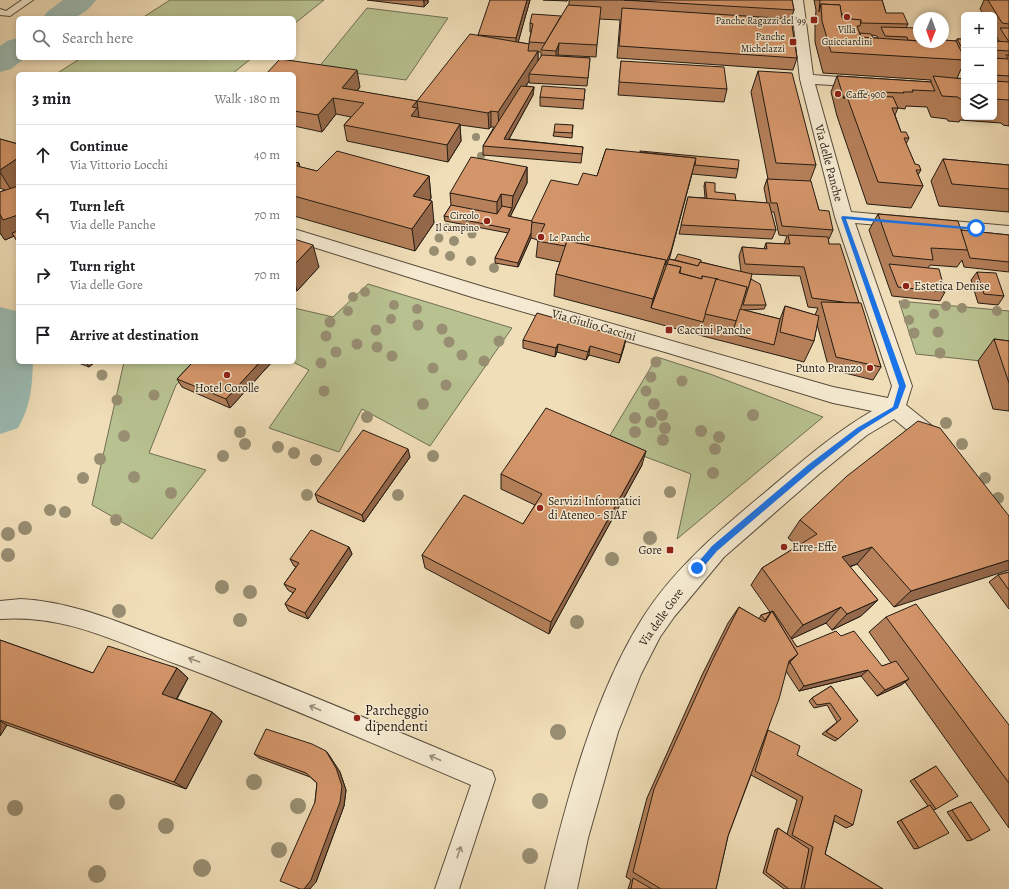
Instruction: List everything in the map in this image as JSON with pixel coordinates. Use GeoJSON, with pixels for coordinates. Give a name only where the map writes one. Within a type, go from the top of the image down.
{"type":"FeatureCollection","features":[{"type":"Feature","properties":{"kind":"street","name":"Via delle Panche"},"geometry":{"type":"LineString","coordinates":[[797,0],[807,79],[843,217],[902,386],[895,408]]}},
{"type":"Feature","properties":{"kind":"street"},"geometry":{"type":"LineString","coordinates":[[807,79],[879,84]]}},
{"type":"Feature","properties":{"kind":"street"},"geometry":{"type":"LineString","coordinates":[[843,217],[1009,231]]}},
{"type":"Feature","properties":{"kind":"street","name":"Via Giulio Caccini"},"geometry":{"type":"LineString","coordinates":[[296,236],[482,293],[666,345],[833,395],[895,408]]}},
{"type":"Feature","properties":{"kind":"street"},"geometry":{"type":"LineString","coordinates":[[895,408],[941,445],[950,457]]}},
{"type":"Feature","properties":{"kind":"street","name":"Via delle Gore"},"geometry":{"type":"LineString","coordinates":[[560,889],[573,838],[604,732],[633,661],[662,613],[715,549],[811,467],[859,429],[895,408]]}},
{"type":"Feature","properties":{"kind":"lane"},"geometry":{"type":"LineString","coordinates":[[0,12],[7,14],[28,0]]}},
{"type":"Feature","properties":{"kind":"lane"},"geometry":{"type":"LineString","coordinates":[[0,610],[26,608],[62,612],[257,683],[484,779],[447,889]]}},
{"type":"Feature","properties":{"kind":"green space"},"geometry":{"type":"Polygon","coordinates":[[[170,0],[324,0],[296,22],[296,16],[145,16],[170,0]]]}},
{"type":"Feature","properties":{"kind":"green space"},"geometry":{"type":"Polygon","coordinates":[[[367,8],[448,18],[406,80],[318,68],[367,8]]]}},
{"type":"Feature","properties":{"kind":"green space"},"geometry":{"type":"Polygon","coordinates":[[[78,60],[250,60],[234,72],[59,72],[78,60]]]}},
{"type":"Feature","properties":{"kind":"green space"},"geometry":{"type":"Polygon","coordinates":[[[368,284],[512,328],[430,446],[362,409],[339,452],[269,428],[309,370],[296,364],[296,308],[333,317],[368,284]]]}},
{"type":"Feature","properties":{"kind":"green space"},"geometry":{"type":"Polygon","coordinates":[[[899,301],[1009,311],[1009,364],[916,354],[899,301]]]}},
{"type":"Feature","properties":{"kind":"green space"},"geometry":{"type":"Polygon","coordinates":[[[657,357],[710,374],[823,417],[677,539],[691,474],[606,442],[657,357]]]}},
{"type":"Feature","properties":{"kind":"green space"},"geometry":{"type":"Polygon","coordinates":[[[124,364],[199,364],[176,385],[149,453],[206,470],[152,539],[92,505],[124,364]]]}},
{"type":"Feature","properties":{"kind":"building"},"geometry":{"type":"Polygon","coordinates":[[[490,0],[527,0],[516,38],[478,35],[490,0]]]}},
{"type":"Feature","properties":{"kind":"building"},"geometry":{"type":"Polygon","coordinates":[[[624,0],[792,0],[794,10],[624,0]]]}},
{"type":"Feature","properties":{"kind":"building"},"geometry":{"type":"Polygon","coordinates":[[[820,0],[882,0],[886,13],[903,13],[908,24],[861,23],[861,20],[850,19],[848,15],[841,14],[840,5],[821,4],[819,12],[820,0]]]}},
{"type":"Feature","properties":{"kind":"building"},"geometry":{"type":"Polygon","coordinates":[[[988,0],[1009,0],[1009,24],[1002,23],[997,12],[995,12],[988,0]]]}},
{"type":"Feature","properties":{"kind":"building"},"geometry":{"type":"Polygon","coordinates":[[[821,4],[840,5],[842,18],[861,20],[860,26],[857,26],[861,37],[913,41],[913,48],[949,48],[949,40],[956,41],[961,51],[961,60],[831,52],[822,21],[821,4]]]}},
{"type":"Feature","properties":{"kind":"building"},"geometry":{"type":"Polygon","coordinates":[[[568,5],[601,7],[597,45],[559,43],[556,51],[541,50],[568,5]]]}},
{"type":"Feature","properties":{"kind":"building"},"geometry":{"type":"Polygon","coordinates":[[[622,8],[791,19],[797,58],[619,46],[622,8]]]}},
{"type":"Feature","properties":{"kind":"building"},"geometry":{"type":"Polygon","coordinates":[[[532,14],[561,16],[545,43],[529,42],[533,24],[530,23],[532,14]]]}},
{"type":"Feature","properties":{"kind":"building"},"geometry":{"type":"Polygon","coordinates":[[[881,27],[913,28],[913,40],[908,40],[907,37],[885,36],[881,27]]]}},
{"type":"Feature","properties":{"kind":"building"},"geometry":{"type":"Polygon","coordinates":[[[1000,28],[1009,28],[1009,42],[1000,28]]]}},
{"type":"Feature","properties":{"kind":"building"},"geometry":{"type":"Polygon","coordinates":[[[860,33],[871,34],[873,38],[861,37],[860,33]]]}},
{"type":"Feature","properties":{"kind":"building"},"geometry":{"type":"Polygon","coordinates":[[[470,34],[529,44],[528,51],[538,51],[498,112],[491,111],[488,113],[417,101],[470,34]]]}},
{"type":"Feature","properties":{"kind":"building"},"geometry":{"type":"Polygon","coordinates":[[[957,39],[961,39],[961,46],[957,39]]]}},
{"type":"Feature","properties":{"kind":"building"},"geometry":{"type":"Polygon","coordinates":[[[997,41],[1009,42],[1009,51],[997,50],[997,41]]]}},
{"type":"Feature","properties":{"kind":"building"},"geometry":{"type":"Polygon","coordinates":[[[542,55],[590,58],[588,78],[529,74],[542,55]]]}},
{"type":"Feature","properties":{"kind":"building"},"geometry":{"type":"Polygon","coordinates":[[[1006,55],[1009,55],[1009,76],[997,75],[997,58],[1008,59],[1006,55]]]}},
{"type":"Feature","properties":{"kind":"building"},"geometry":{"type":"Polygon","coordinates":[[[279,60],[357,70],[342,88],[417,101],[412,107],[417,108],[411,116],[460,124],[447,145],[344,125],[364,103],[333,98],[318,115],[296,111],[296,72],[268,72],[279,60]]]}},
{"type":"Feature","properties":{"kind":"building"},"geometry":{"type":"Polygon","coordinates":[[[621,61],[724,67],[727,89],[619,82],[621,61]]]}},
{"type":"Feature","properties":{"kind":"building"},"geometry":{"type":"Polygon","coordinates":[[[758,71],[792,73],[816,165],[776,163],[758,71]]]}},
{"type":"Feature","properties":{"kind":"building"},"geometry":{"type":"Polygon","coordinates":[[[837,76],[931,82],[935,91],[912,90],[913,92],[903,92],[904,93],[880,92],[882,96],[846,94],[844,99],[837,76]]]}},
{"type":"Feature","properties":{"kind":"building"},"geometry":{"type":"Polygon","coordinates":[[[933,76],[961,79],[961,99],[958,97],[942,96],[933,76]]]}},
{"type":"Feature","properties":{"kind":"building"},"geometry":{"type":"Polygon","coordinates":[[[997,81],[1009,82],[1009,100],[997,99],[997,81]]]}},
{"type":"Feature","properties":{"kind":"building"},"geometry":{"type":"Polygon","coordinates":[[[521,86],[534,87],[504,139],[583,147],[582,154],[483,146],[521,86]]]}},
{"type":"Feature","properties":{"kind":"building"},"geometry":{"type":"Polygon","coordinates":[[[542,86],[585,89],[584,100],[540,97],[542,86]]]}},
{"type":"Feature","properties":{"kind":"building"},"geometry":{"type":"Polygon","coordinates":[[[846,94],[893,97],[898,108],[892,108],[901,132],[906,132],[909,138],[904,138],[915,164],[919,165],[921,170],[916,170],[923,186],[878,182],[846,94]]]}},
{"type":"Feature","properties":{"kind":"building"},"geometry":{"type":"Polygon","coordinates":[[[555,124],[573,125],[572,133],[554,132],[555,124]]]}},
{"type":"Feature","properties":{"kind":"building"},"geometry":{"type":"Polygon","coordinates":[[[0,139],[16,143],[16,159],[0,170],[0,139]]]}},
{"type":"Feature","properties":{"kind":"building"},"geometry":{"type":"Polygon","coordinates":[[[606,149],[696,158],[671,251],[665,265],[666,260],[567,241],[565,246],[537,241],[545,224],[531,222],[551,180],[578,185],[583,173],[597,176],[606,149]]]}},
{"type":"Feature","properties":{"kind":"building"},"geometry":{"type":"Polygon","coordinates":[[[337,151],[429,176],[413,196],[432,201],[412,229],[296,197],[296,162],[299,163],[297,166],[317,171],[337,151]]]}},
{"type":"Feature","properties":{"kind":"building"},"geometry":{"type":"Polygon","coordinates":[[[640,151],[739,160],[738,169],[695,165],[696,158],[640,151]]]}},
{"type":"Feature","properties":{"kind":"building"},"geometry":{"type":"Polygon","coordinates":[[[471,157],[527,167],[513,196],[501,194],[497,202],[450,193],[471,157]]]}},
{"type":"Feature","properties":{"kind":"building"},"geometry":{"type":"Polygon","coordinates":[[[943,159],[1009,165],[1009,189],[952,184],[943,159]]]}},
{"type":"Feature","properties":{"kind":"building"},"geometry":{"type":"Polygon","coordinates":[[[767,179],[811,181],[819,210],[829,211],[833,230],[782,226],[777,203],[771,203],[767,179]]]}},
{"type":"Feature","properties":{"kind":"building"},"geometry":{"type":"Polygon","coordinates":[[[705,182],[715,183],[715,192],[735,194],[736,201],[707,199],[705,182]]]}},
{"type":"Feature","properties":{"kind":"building"},"geometry":{"type":"Polygon","coordinates":[[[16,187],[16,216],[3,220],[0,214],[0,192],[16,187]]]}},
{"type":"Feature","properties":{"kind":"building"},"geometry":{"type":"Polygon","coordinates":[[[688,197],[769,203],[776,230],[681,225],[688,197]]]}},
{"type":"Feature","properties":{"kind":"building"},"geometry":{"type":"Polygon","coordinates":[[[451,205],[497,214],[502,206],[512,208],[508,216],[532,221],[531,233],[518,263],[495,258],[510,229],[444,216],[451,205]]]}},
{"type":"Feature","properties":{"kind":"building"},"geometry":{"type":"Polygon","coordinates":[[[878,214],[958,221],[968,250],[931,248],[933,260],[893,256],[878,214]]]}},
{"type":"Feature","properties":{"kind":"building"},"geometry":{"type":"Polygon","coordinates":[[[961,230],[1009,235],[1009,262],[970,258],[961,230]]]}},
{"type":"Feature","properties":{"kind":"building"},"geometry":{"type":"Polygon","coordinates":[[[16,232],[16,240],[12,233],[16,232]]]}},
{"type":"Feature","properties":{"kind":"building"},"geometry":{"type":"Polygon","coordinates":[[[788,235],[828,237],[829,244],[840,244],[859,303],[812,298],[804,267],[745,264],[742,247],[767,249],[766,243],[790,244],[788,235]]]}},
{"type":"Feature","properties":{"kind":"building"},"geometry":{"type":"Polygon","coordinates":[[[296,240],[313,245],[296,263],[296,240]]]}},
{"type":"Feature","properties":{"kind":"building"},"geometry":{"type":"Polygon","coordinates":[[[567,241],[666,260],[653,299],[556,274],[567,241]]]}},
{"type":"Feature","properties":{"kind":"building"},"geometry":{"type":"Polygon","coordinates":[[[678,254],[701,260],[701,262],[698,266],[675,260],[678,254]]]}},
{"type":"Feature","properties":{"kind":"building"},"geometry":{"type":"Polygon","coordinates":[[[669,259],[698,266],[700,262],[752,274],[745,301],[743,300],[747,287],[702,276],[702,279],[680,273],[681,267],[667,264],[669,259]]]}},
{"type":"Feature","properties":{"kind":"building"},"geometry":{"type":"Polygon","coordinates":[[[667,264],[681,267],[679,273],[702,279],[702,276],[718,279],[716,279],[703,322],[651,308],[667,264]]]}},
{"type":"Feature","properties":{"kind":"building"},"geometry":{"type":"Polygon","coordinates":[[[889,264],[939,269],[945,292],[898,287],[889,264]]]}},
{"type":"Feature","properties":{"kind":"building"},"geometry":{"type":"Polygon","coordinates":[[[977,272],[996,273],[1004,296],[984,294],[977,272]]]}},
{"type":"Feature","properties":{"kind":"building"},"geometry":{"type":"Polygon","coordinates":[[[716,279],[747,287],[737,321],[705,314],[716,279]]]}},
{"type":"Feature","properties":{"kind":"building"},"geometry":{"type":"Polygon","coordinates":[[[751,279],[760,284],[766,305],[743,305],[751,279]]]}},
{"type":"Feature","properties":{"kind":"building"},"geometry":{"type":"Polygon","coordinates":[[[821,302],[861,303],[881,367],[836,357],[821,302]]]}},
{"type":"Feature","properties":{"kind":"building"},"geometry":{"type":"Polygon","coordinates":[[[785,306],[819,316],[814,341],[780,332],[785,306]]]}},
{"type":"Feature","properties":{"kind":"building"},"geometry":{"type":"Polygon","coordinates":[[[740,309],[780,319],[774,345],[732,334],[740,309]]]}},
{"type":"Feature","properties":{"kind":"building"},"geometry":{"type":"Polygon","coordinates":[[[537,313],[626,338],[621,355],[590,346],[588,352],[558,344],[556,348],[523,340],[537,313]]]}},
{"type":"Feature","properties":{"kind":"building"},"geometry":{"type":"Polygon","coordinates":[[[994,339],[1009,341],[1009,383],[994,339]]]}},
{"type":"Feature","properties":{"kind":"building","name":"Hotel Corolle"},"geometry":{"type":"Polygon","coordinates":[[[191,364],[258,364],[226,399],[177,379],[191,364]]]}},
{"type":"Feature","properties":{"kind":"building"},"geometry":{"type":"Polygon","coordinates":[[[546,408],[646,451],[551,622],[422,555],[464,495],[523,524],[542,494],[501,474],[546,408]]]}},
{"type":"Feature","properties":{"kind":"building"},"geometry":{"type":"Polygon","coordinates":[[[918,421],[940,428],[1009,516],[1009,560],[911,591],[872,547],[842,557],[878,600],[847,614],[841,607],[803,625],[762,568],[817,534],[800,520],[847,476],[918,421]]]}},
{"type":"Feature","properties":{"kind":"building"},"geometry":{"type":"Polygon","coordinates":[[[363,430],[408,449],[362,515],[315,494],[363,430]]]}},
{"type":"Feature","properties":{"kind":"building"},"geometry":{"type":"Polygon","coordinates":[[[311,530],[349,547],[305,613],[285,604],[296,589],[284,584],[299,563],[290,559],[311,530]]]}},
{"type":"Feature","properties":{"kind":"building"},"geometry":{"type":"Polygon","coordinates":[[[1009,572],[1009,590],[998,575],[1009,572]]]}},
{"type":"Feature","properties":{"kind":"building"},"geometry":{"type":"Polygon","coordinates":[[[916,604],[1009,725],[1009,783],[886,617],[916,604]]]}},
{"type":"Feature","properties":{"kind":"building"},"geometry":{"type":"Polygon","coordinates":[[[739,607],[765,622],[772,611],[798,654],[789,661],[779,699],[728,836],[716,889],[661,889],[633,872],[654,789],[712,661],[739,607]]]}},
{"type":"Feature","properties":{"kind":"building"},"geometry":{"type":"Polygon","coordinates":[[[772,611],[797,647],[836,631],[841,636],[854,631],[882,666],[896,661],[909,679],[885,690],[868,670],[804,686],[790,662],[798,654],[772,611]]]}},
{"type":"Feature","properties":{"kind":"building"},"geometry":{"type":"Polygon","coordinates":[[[771,612],[765,620],[761,615],[771,612]]]}},
{"type":"Feature","properties":{"kind":"building"},"geometry":{"type":"Polygon","coordinates":[[[0,640],[93,673],[108,646],[177,668],[162,694],[212,712],[174,782],[0,720],[0,640]]]}},
{"type":"Feature","properties":{"kind":"building"},"geometry":{"type":"Polygon","coordinates":[[[831,686],[858,721],[838,739],[826,732],[841,719],[830,703],[817,705],[812,698],[831,686]]]}},
{"type":"Feature","properties":{"kind":"building"},"geometry":{"type":"Polygon","coordinates":[[[266,729],[312,744],[326,751],[336,768],[342,786],[340,802],[311,880],[304,889],[300,889],[280,881],[315,802],[317,783],[306,773],[254,754],[266,729]]]}},
{"type":"Feature","properties":{"kind":"building"},"geometry":{"type":"Polygon","coordinates":[[[768,730],[800,746],[797,755],[862,790],[853,825],[835,815],[825,854],[883,889],[804,889],[813,847],[792,835],[803,797],[755,771],[768,730]]]}},
{"type":"Feature","properties":{"kind":"building"},"geometry":{"type":"Polygon","coordinates":[[[936,766],[958,796],[936,809],[914,779],[936,766]]]}},
{"type":"Feature","properties":{"kind":"building"},"geometry":{"type":"Polygon","coordinates":[[[971,802],[990,830],[972,840],[952,810],[971,802]]]}},
{"type":"Feature","properties":{"kind":"building"},"geometry":{"type":"Polygon","coordinates":[[[930,805],[949,833],[919,848],[901,820],[930,805]]]}},
{"type":"Feature","properties":{"kind":"building"},"geometry":{"type":"Polygon","coordinates":[[[778,828],[809,849],[801,889],[789,889],[766,872],[778,828]]]}},
{"type":"Feature","properties":{"kind":"building"},"geometry":{"type":"Polygon","coordinates":[[[633,878],[652,889],[631,889],[633,878]]]}},
{"type":"Feature","properties":{"kind":"waterway"},"geometry":{"type":"LineString","coordinates":[[61,16],[81,0]]}},
{"type":"Feature","properties":{"kind":"waterway"},"geometry":{"type":"LineString","coordinates":[[0,62],[16,50]]}},
{"type":"Feature","properties":{"kind":"waterway"},"geometry":{"type":"LineString","coordinates":[[0,323],[10,347],[6,396],[0,414]]}},
{"type":"Feature","properties":{"kind":"place","name":"Villa Guicciardini"},"geometry":{"type":"Point","coordinates":[847,17]}},
{"type":"Feature","properties":{"kind":"place","name":"Panche Ragazzi del '99"},"geometry":{"type":"Point","coordinates":[814,20]}},
{"type":"Feature","properties":{"kind":"place","name":"Panche Michelazzi"},"geometry":{"type":"Point","coordinates":[793,42]}},
{"type":"Feature","properties":{"kind":"place","name":"Caffe' 900"},"geometry":{"type":"Point","coordinates":[838,94]}},
{"type":"Feature","properties":{"kind":"place","name":"Circolo Il campino"},"geometry":{"type":"Point","coordinates":[487,221]}},
{"type":"Feature","properties":{"kind":"place","name":"Le Panche"},"geometry":{"type":"Point","coordinates":[541,237]}},
{"type":"Feature","properties":{"kind":"place","name":"Estetica Denise"},"geometry":{"type":"Point","coordinates":[906,286]}},
{"type":"Feature","properties":{"kind":"place","name":"Caccini Panche"},"geometry":{"type":"Point","coordinates":[669,330]}},
{"type":"Feature","properties":{"kind":"place","name":"Punto Pranzo"},"geometry":{"type":"Point","coordinates":[870,368]}},
{"type":"Feature","properties":{"kind":"place","name":"Hotel Corolle"},"geometry":{"type":"Point","coordinates":[227,375]}},
{"type":"Feature","properties":{"kind":"place","name":"Servizi Informatici di Ateneo - SIAF"},"geometry":{"type":"Point","coordinates":[540,508]}},
{"type":"Feature","properties":{"kind":"place","name":"Erre-Effe"},"geometry":{"type":"Point","coordinates":[784,547]}},
{"type":"Feature","properties":{"kind":"place","name":"Gore"},"geometry":{"type":"Point","coordinates":[670,550]}},
{"type":"Feature","properties":{"kind":"place","name":"Parcheggio dipendenti"},"geometry":{"type":"Point","coordinates":[357,718]}},
{"type":"Feature","properties":{"kind":"route"},"geometry":{"type":"LineString","coordinates":[[697,568],[715,549],[811,467],[859,429],[895,408],[902,386],[843,217],[976,228]]}}]}
